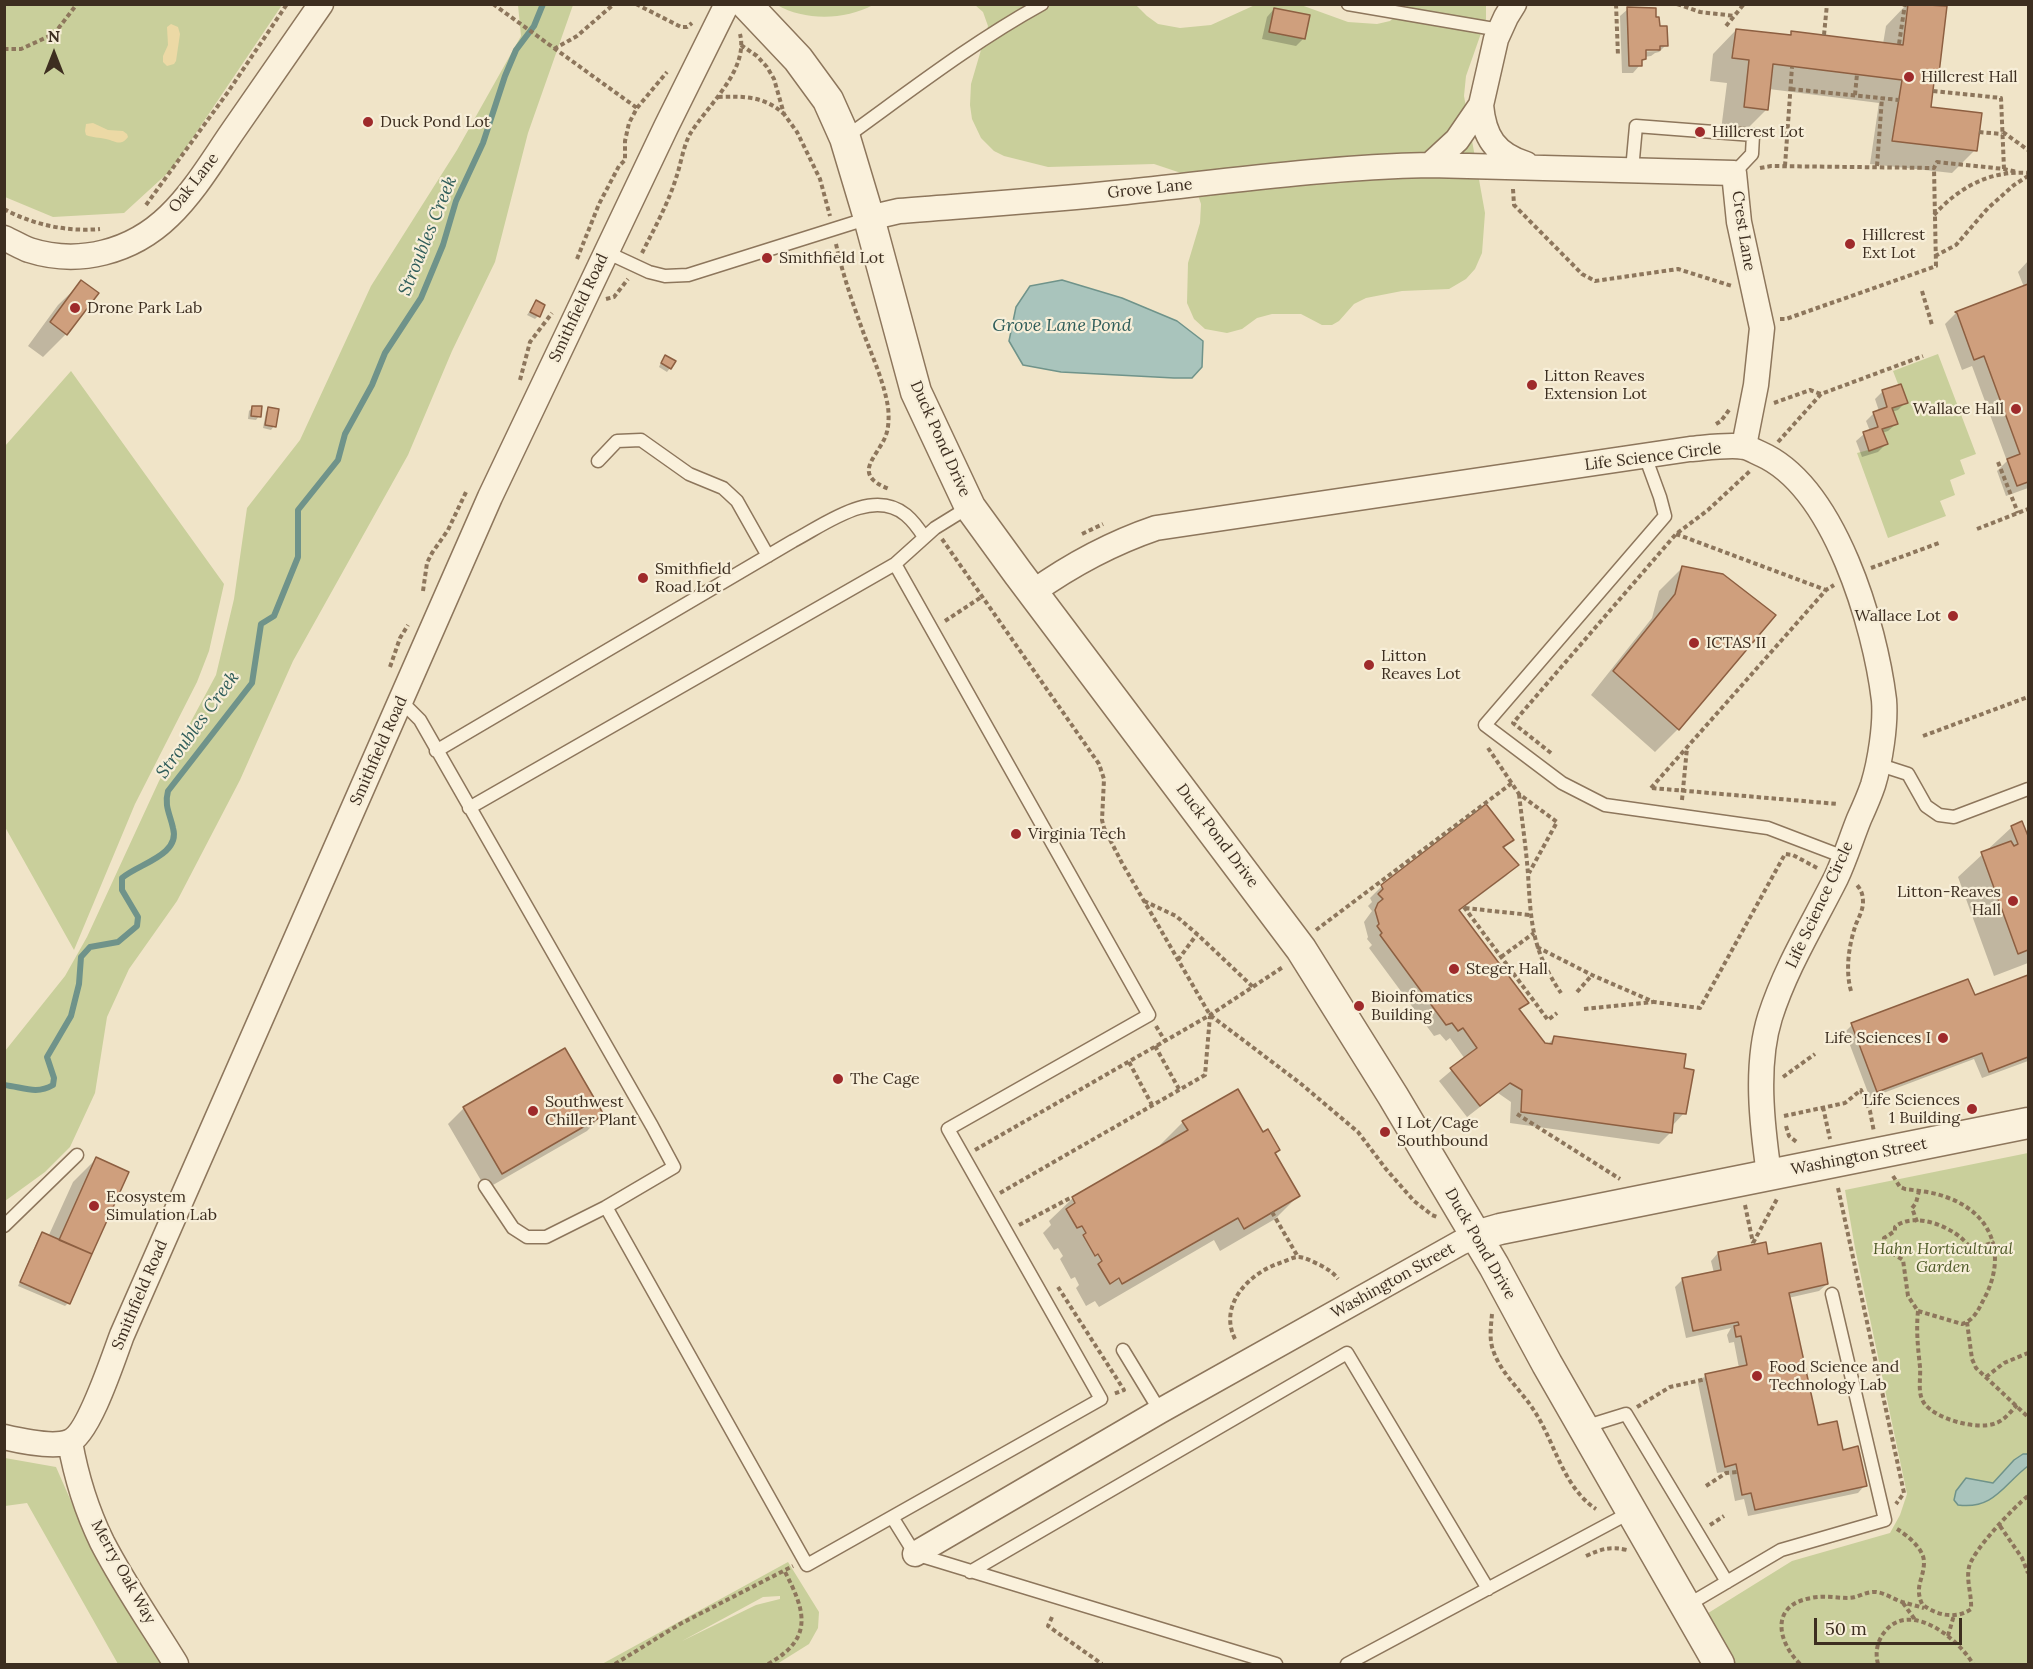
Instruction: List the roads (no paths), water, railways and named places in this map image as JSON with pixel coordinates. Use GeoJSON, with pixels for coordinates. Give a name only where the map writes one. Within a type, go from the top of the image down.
{"type":"FeatureCollection","features":[{"type":"Feature","properties":{"kind":"street","name":"Oak Lane"},"geometry":{"type":"LineString","coordinates":[[4,238],[29,250],[56,256],[84,256],[112,251],[141,239],[157,227],[182,202],[321,4]]}},
{"type":"Feature","properties":{"kind":"street","name":"Smithfield Road"},"geometry":{"type":"LineString","coordinates":[[70,1442],[82,1429],[91,1414],[127,1324],[490,497],[666,127],[728,4]]}},
{"type":"Feature","properties":{"kind":"street","name":"Duck Pond Drive"},"geometry":{"type":"LineString","coordinates":[[746,4],[798,59],[828,100],[845,138],[916,392],[970,507],[1301,949],[1393,1096],[1476,1236],[1582,1427],[1719,1665]]}},
{"type":"Feature","properties":{"kind":"street"},"geometry":{"type":"LineString","coordinates":[[1430,165],[1457,140],[1481,105],[1500,30],[1514,4]]}},
{"type":"Feature","properties":{"kind":"street"},"geometry":{"type":"LineString","coordinates":[[1481,105],[1486,130],[1497,150],[1516,161],[1537,168]]}},
{"type":"Feature","properties":{"kind":"street","name":"Grove Lane"},"geometry":{"type":"LineString","coordinates":[[869,218],[899,211],[1125,192],[1278,174],[1385,166],[1537,168]]}},
{"type":"Feature","properties":{"kind":"street","name":"Crest Lane"},"geometry":{"type":"LineString","coordinates":[[1537,168],[1746,172],[1739,222],[1762,328],[1756,385],[1768,447]]}},
{"type":"Feature","properties":{"kind":"street","name":"Life Science Circle"},"geometry":{"type":"LineString","coordinates":[[1033,592],[1054,577],[1124,539],[1156,528],[1690,449],[1768,447],[1784,468],[1806,489],[1840,543],[1875,651],[1884,703],[1882,741],[1873,786],[1840,867],[1790,964],[1769,1018],[1761,1069],[1764,1122],[1773,1186]]}},
{"type":"Feature","properties":{"kind":"street","name":"Washington Street"},"geometry":{"type":"LineString","coordinates":[[915,1554],[1160,1411],[1476,1236],[1511,1227],[1773,1186],[2028,1123]]}},
{"type":"Feature","properties":{"kind":"street"},"geometry":{"type":"LineString","coordinates":[[4,1437],[35,1443],[70,1442]]}},
{"type":"Feature","properties":{"kind":"street","name":"Merry Oak Way"},"geometry":{"type":"LineString","coordinates":[[70,1442],[86,1502],[103,1543],[176,1665]]}},
{"type":"Feature","properties":{"kind":"lane"},"geometry":{"type":"LineString","coordinates":[[845,138],[945,65],[1042,4]]}},
{"type":"Feature","properties":{"kind":"lane"},"geometry":{"type":"LineString","coordinates":[[1348,4],[1500,30]]}},
{"type":"Feature","properties":{"kind":"lane"},"geometry":{"type":"LineString","coordinates":[[1632,170],[1636,126],[1753,135],[1752,154],[1746,172]]}},
{"type":"Feature","properties":{"kind":"lane"},"geometry":{"type":"LineString","coordinates":[[606,252],[649,272],[664,276],[688,275],[869,218]]}},
{"type":"Feature","properties":{"kind":"lane"},"geometry":{"type":"LineString","coordinates":[[598,461],[617,441],[641,440],[689,474],[723,488],[737,501],[768,556]]}},
{"type":"Feature","properties":{"kind":"lane"},"geometry":{"type":"LineString","coordinates":[[1645,456],[1665,516],[1485,725],[1562,783],[1605,805],[1768,828],[1840,867]]}},
{"type":"Feature","properties":{"kind":"lane"},"geometry":{"type":"LineString","coordinates":[[436,751],[854,508],[871,505],[889,507],[904,514],[924,537]]}},
{"type":"Feature","properties":{"kind":"lane"},"geometry":{"type":"LineString","coordinates":[[469,808],[895,564],[935,528],[970,507]]}},
{"type":"Feature","properties":{"kind":"lane"},"geometry":{"type":"LineString","coordinates":[[606,1207],[807,1565],[1101,1399],[948,1129],[1149,1016],[895,564]]}},
{"type":"Feature","properties":{"kind":"lane"},"geometry":{"type":"LineString","coordinates":[[401,701],[420,720],[674,1167],[606,1207],[546,1237],[527,1237],[513,1228],[486,1186]]}},
{"type":"Feature","properties":{"kind":"lane"},"geometry":{"type":"LineString","coordinates":[[1877,764],[1908,774],[1926,806],[1939,814],[1954,817],[2028,789]]}},
{"type":"Feature","properties":{"kind":"lane"},"geometry":{"type":"LineString","coordinates":[[4,1226],[77,1155]]}},
{"type":"Feature","properties":{"kind":"lane"},"geometry":{"type":"LineString","coordinates":[[1686,1606],[1781,1550],[1885,1520],[1832,1294]]}},
{"type":"Feature","properties":{"kind":"lane"},"geometry":{"type":"LineString","coordinates":[[1123,1350],[1160,1411]]}},
{"type":"Feature","properties":{"kind":"lane"},"geometry":{"type":"LineString","coordinates":[[970,1572],[1347,1353],[1488,1589]]}},
{"type":"Feature","properties":{"kind":"lane"},"geometry":{"type":"LineString","coordinates":[[1582,1427],[1626,1414],[1727,1582]]}},
{"type":"Feature","properties":{"kind":"lane"},"geometry":{"type":"LineString","coordinates":[[1347,1665],[1631,1512]]}},
{"type":"Feature","properties":{"kind":"lane"},"geometry":{"type":"LineString","coordinates":[[892,1516],[915,1554],[1276,1665]]}},
{"type":"Feature","properties":{"kind":"water","name":"Grove Lane Pond"},"geometry":{"type":"Polygon","coordinates":[[[1062,280],[1122,298],[1177,321],[1203,341],[1202,367],[1192,378],[1174,378],[1061,372],[1023,365],[1009,341],[1016,307],[1030,286],[1062,280]]]}},
{"type":"Feature","properties":{"kind":"water"},"geometry":{"type":"Polygon","coordinates":[[[2023,1454],[2028,1454],[2028,1466],[1990,1500],[1981,1504],[1958,1505],[1954,1500],[1956,1491],[1966,1478],[1993,1483],[2014,1460],[2023,1454]]]}},
{"type":"Feature","properties":{"kind":"waterway","name":"Stroubles Creek"},"geometry":{"type":"LineString","coordinates":[[4,1085],[29,1090],[41,1090],[53,1085],[54,1078],[47,1057],[71,1016],[79,984],[81,957],[90,947],[118,942],[137,926],[138,917],[122,890],[122,878],[165,852],[171,845],[174,837],[167,806],[168,791],[252,683],[261,624],[274,616],[298,557],[298,510],[338,460],[345,434],[372,385],[385,353],[421,298],[443,245],[456,201],[483,143],[505,76],[516,50],[534,26],[543,4]]}},
{"type":"Feature","properties":{"kind":"place","name":"Hillcrest Hall"},"geometry":{"type":"Point","coordinates":[1909,77]}},
{"type":"Feature","properties":{"kind":"place","name":"Duck Pond Lot"},"geometry":{"type":"Point","coordinates":[368,122]}},
{"type":"Feature","properties":{"kind":"place","name":"Hillcrest Lot"},"geometry":{"type":"Point","coordinates":[1700,132]}},
{"type":"Feature","properties":{"kind":"place","name":"Hillcrest Ext Lot"},"geometry":{"type":"Point","coordinates":[1850,244]}},
{"type":"Feature","properties":{"kind":"place","name":"Smithfield Lot"},"geometry":{"type":"Point","coordinates":[767,258]}},
{"type":"Feature","properties":{"kind":"place","name":"Drone Park Lab"},"geometry":{"type":"Point","coordinates":[75,308]}},
{"type":"Feature","properties":{"kind":"place","name":"Litton Reaves Extension Lot"},"geometry":{"type":"Point","coordinates":[1532,385]}},
{"type":"Feature","properties":{"kind":"place","name":"Wallace Hall"},"geometry":{"type":"Point","coordinates":[2016,409]}},
{"type":"Feature","properties":{"kind":"place","name":"Smithfield Road Lot"},"geometry":{"type":"Point","coordinates":[643,578]}},
{"type":"Feature","properties":{"kind":"place","name":"Wallace Lot"},"geometry":{"type":"Point","coordinates":[1953,616]}},
{"type":"Feature","properties":{"kind":"place","name":"ICTAS II"},"geometry":{"type":"Point","coordinates":[1694,643]}},
{"type":"Feature","properties":{"kind":"place","name":"Litton Reaves Lot"},"geometry":{"type":"Point","coordinates":[1369,665]}},
{"type":"Feature","properties":{"kind":"place","name":"Virginia Tech"},"geometry":{"type":"Point","coordinates":[1016,834]}},
{"type":"Feature","properties":{"kind":"place","name":"Litton-Reaves Hall"},"geometry":{"type":"Point","coordinates":[2013,901]}},
{"type":"Feature","properties":{"kind":"place","name":"Steger Hall"},"geometry":{"type":"Point","coordinates":[1454,969]}},
{"type":"Feature","properties":{"kind":"place","name":"Bioinfomatics Building"},"geometry":{"type":"Point","coordinates":[1359,1006]}},
{"type":"Feature","properties":{"kind":"place","name":"Life Sciences I"},"geometry":{"type":"Point","coordinates":[1943,1038]}},
{"type":"Feature","properties":{"kind":"place","name":"The Cage"},"geometry":{"type":"Point","coordinates":[838,1079]}},
{"type":"Feature","properties":{"kind":"place","name":"Life Sciences 1 Building"},"geometry":{"type":"Point","coordinates":[1972,1109]}},
{"type":"Feature","properties":{"kind":"place","name":"Southwest Chiller Plant"},"geometry":{"type":"Point","coordinates":[533,1111]}},
{"type":"Feature","properties":{"kind":"place","name":"I Lot/Cage Southbound"},"geometry":{"type":"Point","coordinates":[1385,1132]}},
{"type":"Feature","properties":{"kind":"place","name":"Ecosystem Simulation Lab"},"geometry":{"type":"Point","coordinates":[94,1206]}},
{"type":"Feature","properties":{"kind":"place","name":"Food Science and Technology Lab"},"geometry":{"type":"Point","coordinates":[1757,1376]}},
{"type":"Feature","properties":{"kind":"park label","name":"Hahn Horticultural Garden"},"geometry":{"type":"Point","coordinates":[1943,1258]}}]}
